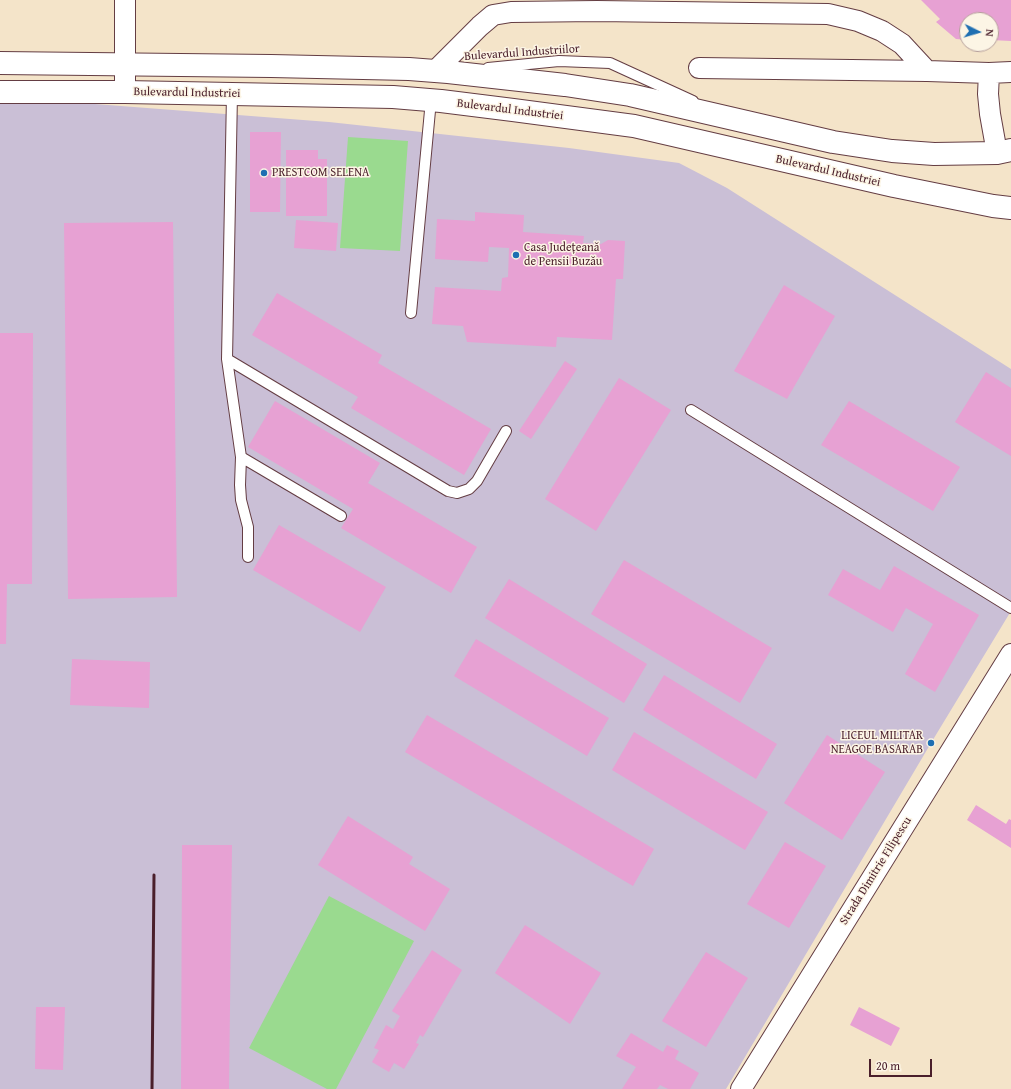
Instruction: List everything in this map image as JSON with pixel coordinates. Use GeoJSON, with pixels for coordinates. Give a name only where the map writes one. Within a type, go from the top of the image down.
{"type":"FeatureCollection","features":[{"type":"Feature","properties":{"kind":"main road"},"geometry":{"type":"LineString","coordinates":[[0,63],[286,66],[442,71],[565,85],[630,95],[833,142],[892,151],[934,154],[1004,151]]}},
{"type":"Feature","properties":{"kind":"main road","name":"Bulevardul Industriei"},"geometry":{"type":"LineString","coordinates":[[0,92],[125,92],[392,97],[431,100],[634,126],[894,186],[1005,209]]}},
{"type":"Feature","properties":{"kind":"street"},"geometry":{"type":"LineString","coordinates":[[125,0],[125,92]]}},
{"type":"Feature","properties":{"kind":"street"},"geometry":{"type":"LineString","coordinates":[[442,71],[480,26],[493,15],[511,12],[596,6],[730,7],[828,14],[858,21],[882,31],[902,44],[927,71]]}},
{"type":"Feature","properties":{"kind":"street"},"geometry":{"type":"LineString","coordinates":[[699,68],[989,73],[1011,72]]}},
{"type":"Feature","properties":{"kind":"street"},"geometry":{"type":"LineString","coordinates":[[989,73],[988,94],[990,114],[1004,151]]}},
{"type":"Feature","properties":{"kind":"street","name":"Strada Dimitrie Filipescu"},"geometry":{"type":"LineString","coordinates":[[742,1089],[1011,654]]}},
{"type":"Feature","properties":{"kind":"lane","name":"Bulevardul Industriilor"},"geometry":{"type":"LineString","coordinates":[[442,71],[559,61],[610,62],[730,118]]}},
{"type":"Feature","properties":{"kind":"lane"},"geometry":{"type":"LineString","coordinates":[[232,94],[227,358],[241,457],[241,500],[248,527],[248,556]]}},
{"type":"Feature","properties":{"kind":"lane"},"geometry":{"type":"LineString","coordinates":[[411,313],[431,100]]}},
{"type":"Feature","properties":{"kind":"lane"},"geometry":{"type":"LineString","coordinates":[[227,358],[448,490],[457,493],[469,489],[477,481],[506,431]]}},
{"type":"Feature","properties":{"kind":"lane"},"geometry":{"type":"LineString","coordinates":[[691,410],[1011,608]]}},
{"type":"Feature","properties":{"kind":"lane"},"geometry":{"type":"LineString","coordinates":[[241,457],[340,516]]}},
{"type":"Feature","properties":{"kind":"shaded area"},"geometry":{"type":"Polygon","coordinates":[[[0,102],[69,102],[329,122],[569,148],[679,163],[727,188],[1011,369],[1011,611],[726,1089],[0,1089],[0,102]]]}},
{"type":"Feature","properties":{"kind":"green space"},"geometry":{"type":"Polygon","coordinates":[[[348,137],[408,141],[400,251],[340,248],[348,137]]]}},
{"type":"Feature","properties":{"kind":"green space"},"geometry":{"type":"Polygon","coordinates":[[[329,896],[414,941],[336,1089],[327,1089],[249,1048],[329,896]]]}},
{"type":"Feature","properties":{"kind":"building"},"geometry":{"type":"Polygon","coordinates":[[[921,0],[1011,0],[1011,41],[999,40],[999,12],[959,12],[959,39],[956,39],[936,22],[940,19],[921,0]]]}},
{"type":"Feature","properties":{"kind":"building"},"geometry":{"type":"Polygon","coordinates":[[[250,132],[281,132],[280,212],[250,212],[250,132]]]}},
{"type":"Feature","properties":{"kind":"building"},"geometry":{"type":"Polygon","coordinates":[[[286,150],[318,150],[318,159],[327,159],[327,216],[286,216],[286,150]]]}},
{"type":"Feature","properties":{"kind":"building"},"geometry":{"type":"Polygon","coordinates":[[[475,212],[524,215],[523,232],[584,236],[583,243],[601,244],[608,240],[625,241],[623,279],[616,279],[612,340],[557,337],[556,347],[467,342],[463,326],[432,324],[435,287],[501,291],[502,278],[508,277],[509,248],[489,247],[488,262],[435,259],[437,219],[475,221],[475,212]]]}},
{"type":"Feature","properties":{"kind":"building"},"geometry":{"type":"Polygon","coordinates":[[[296,220],[338,223],[336,251],[294,248],[296,220]]]}},
{"type":"Feature","properties":{"kind":"building"},"geometry":{"type":"Polygon","coordinates":[[[173,222],[177,597],[68,599],[64,223],[173,222]]]}},
{"type":"Feature","properties":{"kind":"building"},"geometry":{"type":"Polygon","coordinates":[[[784,285],[835,316],[787,399],[734,371],[784,285]]]}},
{"type":"Feature","properties":{"kind":"building"},"geometry":{"type":"Polygon","coordinates":[[[277,293],[382,355],[378,363],[491,429],[464,475],[351,408],[358,397],[252,335],[277,293]]]}},
{"type":"Feature","properties":{"kind":"building"},"geometry":{"type":"Polygon","coordinates":[[[0,333],[33,333],[32,584],[7,584],[6,644],[0,644],[0,333]]]}},
{"type":"Feature","properties":{"kind":"building"},"geometry":{"type":"Polygon","coordinates":[[[565,361],[577,369],[531,439],[519,431],[565,361]]]}},
{"type":"Feature","properties":{"kind":"building"},"geometry":{"type":"Polygon","coordinates":[[[986,372],[1011,388],[1011,456],[955,422],[986,372]]]}},
{"type":"Feature","properties":{"kind":"building"},"geometry":{"type":"Polygon","coordinates":[[[619,378],[671,410],[596,531],[545,499],[619,378]]]}},
{"type":"Feature","properties":{"kind":"building"},"geometry":{"type":"Polygon","coordinates":[[[275,401],[380,463],[368,483],[477,547],[451,593],[341,528],[353,509],[248,447],[275,401]]]}},
{"type":"Feature","properties":{"kind":"building"},"geometry":{"type":"Polygon","coordinates":[[[849,401],[960,467],[933,511],[821,445],[849,401]]]}},
{"type":"Feature","properties":{"kind":"building"},"geometry":{"type":"Polygon","coordinates":[[[279,525],[386,587],[360,632],[253,570],[279,525]]]}},
{"type":"Feature","properties":{"kind":"building"},"geometry":{"type":"Polygon","coordinates":[[[624,560],[772,648],[740,703],[591,614],[624,560]]]}},
{"type":"Feature","properties":{"kind":"building"},"geometry":{"type":"Polygon","coordinates":[[[894,566],[979,615],[935,692],[905,674],[933,624],[906,608],[893,632],[828,595],[843,569],[880,590],[894,566]]]}},
{"type":"Feature","properties":{"kind":"building"},"geometry":{"type":"Polygon","coordinates":[[[509,579],[647,664],[624,703],[485,618],[509,579]]]}},
{"type":"Feature","properties":{"kind":"building"},"geometry":{"type":"Polygon","coordinates":[[[476,639],[609,718],[587,756],[454,676],[476,639]]]}},
{"type":"Feature","properties":{"kind":"building"},"geometry":{"type":"Polygon","coordinates":[[[72,659],[150,662],[149,708],[70,705],[72,659]]]}},
{"type":"Feature","properties":{"kind":"building"},"geometry":{"type":"Polygon","coordinates":[[[664,675],[777,744],[756,779],[643,710],[664,675]]]}},
{"type":"Feature","properties":{"kind":"building"},"geometry":{"type":"Polygon","coordinates":[[[427,715],[654,849],[633,886],[405,752],[427,715]]]}},
{"type":"Feature","properties":{"kind":"building"},"geometry":{"type":"Polygon","coordinates":[[[634,732],[768,812],[745,850],[612,770],[634,732]]]}},
{"type":"Feature","properties":{"kind":"building"},"geometry":{"type":"Polygon","coordinates":[[[827,735],[885,772],[842,840],[784,803],[827,735]]]}},
{"type":"Feature","properties":{"kind":"building"},"geometry":{"type":"Polygon","coordinates":[[[976,805],[1006,824],[1009,819],[1011,820],[1011,848],[967,820],[976,805]]]}},
{"type":"Feature","properties":{"kind":"building"},"geometry":{"type":"Polygon","coordinates":[[[348,816],[413,857],[409,864],[450,889],[425,931],[318,865],[348,816]]]}},
{"type":"Feature","properties":{"kind":"building"},"geometry":{"type":"Polygon","coordinates":[[[785,842],[826,866],[789,928],[747,904],[785,842]]]}},
{"type":"Feature","properties":{"kind":"building"},"geometry":{"type":"Polygon","coordinates":[[[182,845],[232,845],[229,1089],[181,1089],[182,845]]]}},
{"type":"Feature","properties":{"kind":"building"},"geometry":{"type":"Polygon","coordinates":[[[525,925],[601,973],[570,1024],[495,973],[525,925]]]}},
{"type":"Feature","properties":{"kind":"building"},"geometry":{"type":"Polygon","coordinates":[[[432,950],[462,970],[423,1037],[420,1035],[416,1043],[419,1044],[404,1069],[394,1063],[389,1072],[372,1062],[379,1050],[374,1048],[386,1025],[393,1029],[400,1016],[392,1011],[432,950]]]}},
{"type":"Feature","properties":{"kind":"building"},"geometry":{"type":"Polygon","coordinates":[[[706,952],[748,978],[706,1047],[662,1021],[706,952]]]}},
{"type":"Feature","properties":{"kind":"building"},"geometry":{"type":"Polygon","coordinates":[[[36,1007],[65,1007],[63,1070],[35,1069],[36,1007]]]}},
{"type":"Feature","properties":{"kind":"building"},"geometry":{"type":"Polygon","coordinates":[[[859,1007],[900,1028],[891,1046],[850,1025],[859,1007]]]}},
{"type":"Feature","properties":{"kind":"building"},"geometry":{"type":"Polygon","coordinates":[[[631,1033],[663,1052],[667,1045],[679,1051],[675,1059],[699,1073],[690,1089],[668,1089],[660,1085],[657,1089],[622,1089],[636,1067],[616,1056],[631,1033]]]}},
{"type":"Feature","properties":{"kind":"railway"},"geometry":{"type":"LineString","coordinates":[[152,1089],[154,875]]}},
{"type":"Feature","properties":{"kind":"place","name":"PRESTCOM SELENA"},"geometry":{"type":"Point","coordinates":[264,173]}},
{"type":"Feature","properties":{"kind":"place","name":"Casa Județeană de Pensii Buzău"},"geometry":{"type":"Point","coordinates":[516,255]}},
{"type":"Feature","properties":{"kind":"place","name":"LICEUL MILITAR NEAGOE BASARAB"},"geometry":{"type":"Point","coordinates":[931,743]}}]}
